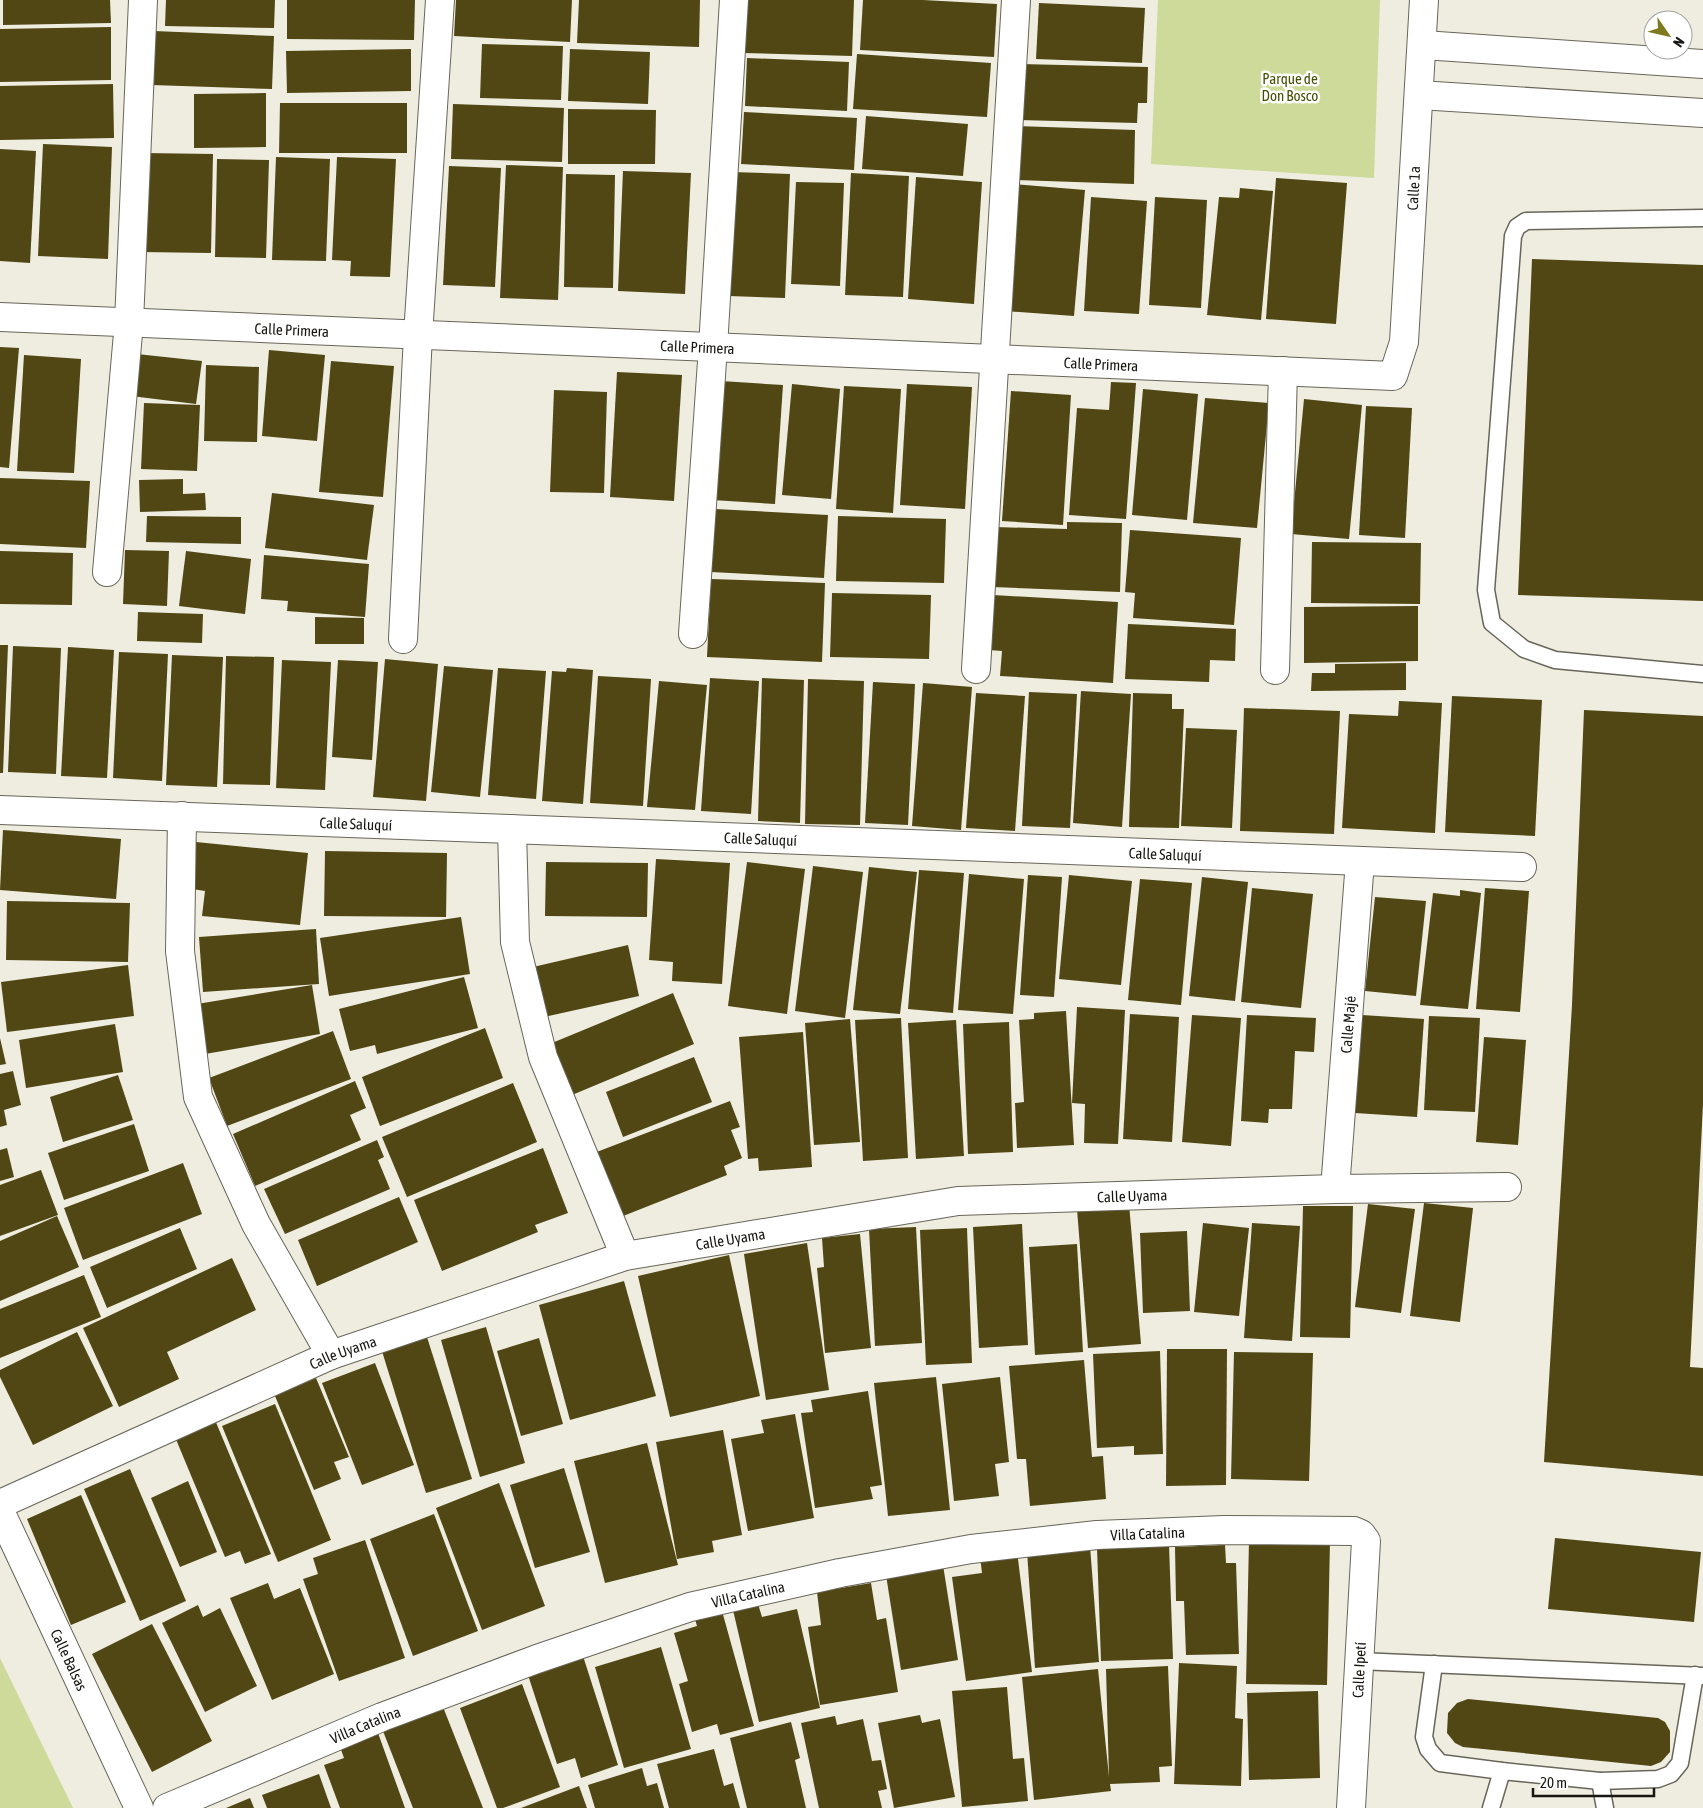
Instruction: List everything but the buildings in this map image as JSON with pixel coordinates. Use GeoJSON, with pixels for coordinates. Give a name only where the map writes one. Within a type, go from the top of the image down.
{"type":"FeatureCollection","features":[{"type":"Feature","properties":{"kind":"street"},"geometry":{"type":"LineString","coordinates":[[107,572],[129,322],[144,0]]}},
{"type":"Feature","properties":{"kind":"street"},"geometry":{"type":"LineString","coordinates":[[403,640],[418,334],[440,0]]}},
{"type":"Feature","properties":{"kind":"street"},"geometry":{"type":"LineString","coordinates":[[693,634],[734,0]]}},
{"type":"Feature","properties":{"kind":"street"},"geometry":{"type":"LineString","coordinates":[[976,669],[1016,0]]}},
{"type":"Feature","properties":{"kind":"street","name":"Calle 1a"},"geometry":{"type":"LineString","coordinates":[[1393,376],[1404,342],[1423,45],[1424,0]]}},
{"type":"Feature","properties":{"kind":"street"},"geometry":{"type":"LineString","coordinates":[[1423,45],[1703,64]]}},
{"type":"Feature","properties":{"kind":"street"},"geometry":{"type":"LineString","coordinates":[[1419,95],[1703,113]]}},
{"type":"Feature","properties":{"kind":"street","name":"Calle Primera"},"geometry":{"type":"LineString","coordinates":[[0,317],[1393,376]]}},
{"type":"Feature","properties":{"kind":"street"},"geometry":{"type":"LineString","coordinates":[[1275,670],[1283,371]]}},
{"type":"Feature","properties":{"kind":"street","name":"Calle Saluquí"},"geometry":{"type":"LineString","coordinates":[[0,810],[1522,868]]}},
{"type":"Feature","properties":{"kind":"street"},"geometry":{"type":"LineString","coordinates":[[182,816],[180,951],[198,1097],[256,1224],[332,1355]]}},
{"type":"Feature","properties":{"kind":"street"},"geometry":{"type":"LineString","coordinates":[[512,829],[515,942],[543,1057],[625,1256]]}},
{"type":"Feature","properties":{"kind":"street","name":"Calle Majé"},"geometry":{"type":"LineString","coordinates":[[1335,1189],[1360,861]]}},
{"type":"Feature","properties":{"kind":"street","name":"Calle Uyama"},"geometry":{"type":"LineString","coordinates":[[0,1504],[332,1355],[625,1256],[958,1201],[1335,1189],[1506,1187]]}},
{"type":"Feature","properties":{"kind":"street","name":"Calle Balsas"},"geometry":{"type":"LineString","coordinates":[[0,1511],[139,1808]]}},
{"type":"Feature","properties":{"kind":"street","name":"Villa Catalina"},"geometry":{"type":"LineString","coordinates":[[167,1808],[382,1717],[537,1659],[690,1607],[840,1573],[971,1549],[1087,1536],[1224,1530],[1354,1531],[1361,1534]]}},
{"type":"Feature","properties":{"kind":"street","name":"Calle Ipetí"},"geometry":{"type":"LineString","coordinates":[[1351,1808],[1366,1541],[1361,1534]]}},
{"type":"Feature","properties":{"kind":"lane"},"geometry":{"type":"LineString","coordinates":[[1703,218],[1526,221],[1517,227],[1513,236],[1486,590],[1492,623],[1524,649],[1555,660],[1703,674]]}},
{"type":"Feature","properties":{"kind":"lane"},"geometry":{"type":"LineString","coordinates":[[1359,1661],[1434,1664],[1699,1675],[1680,1762],[1671,1774],[1658,1779],[1600,1781],[1440,1763],[1428,1749],[1424,1737],[1434,1664]]}},
{"type":"Feature","properties":{"kind":"lane"},"geometry":{"type":"LineString","coordinates":[[1491,1808],[1502,1771]]}},
{"type":"Feature","properties":{"kind":"lane"},"geometry":{"type":"LineString","coordinates":[[1600,1781],[1606,1808]]}},
{"type":"Feature","properties":{"kind":"green space","name":"Parque de Don Bosco"},"geometry":{"type":"Polygon","coordinates":[[[1158,0],[1380,0],[1374,178],[1151,164],[1158,0]]]}},
{"type":"Feature","properties":{"kind":"green space"},"geometry":{"type":"Polygon","coordinates":[[[0,1658],[73,1808],[0,1808],[0,1658]]]}}]}
